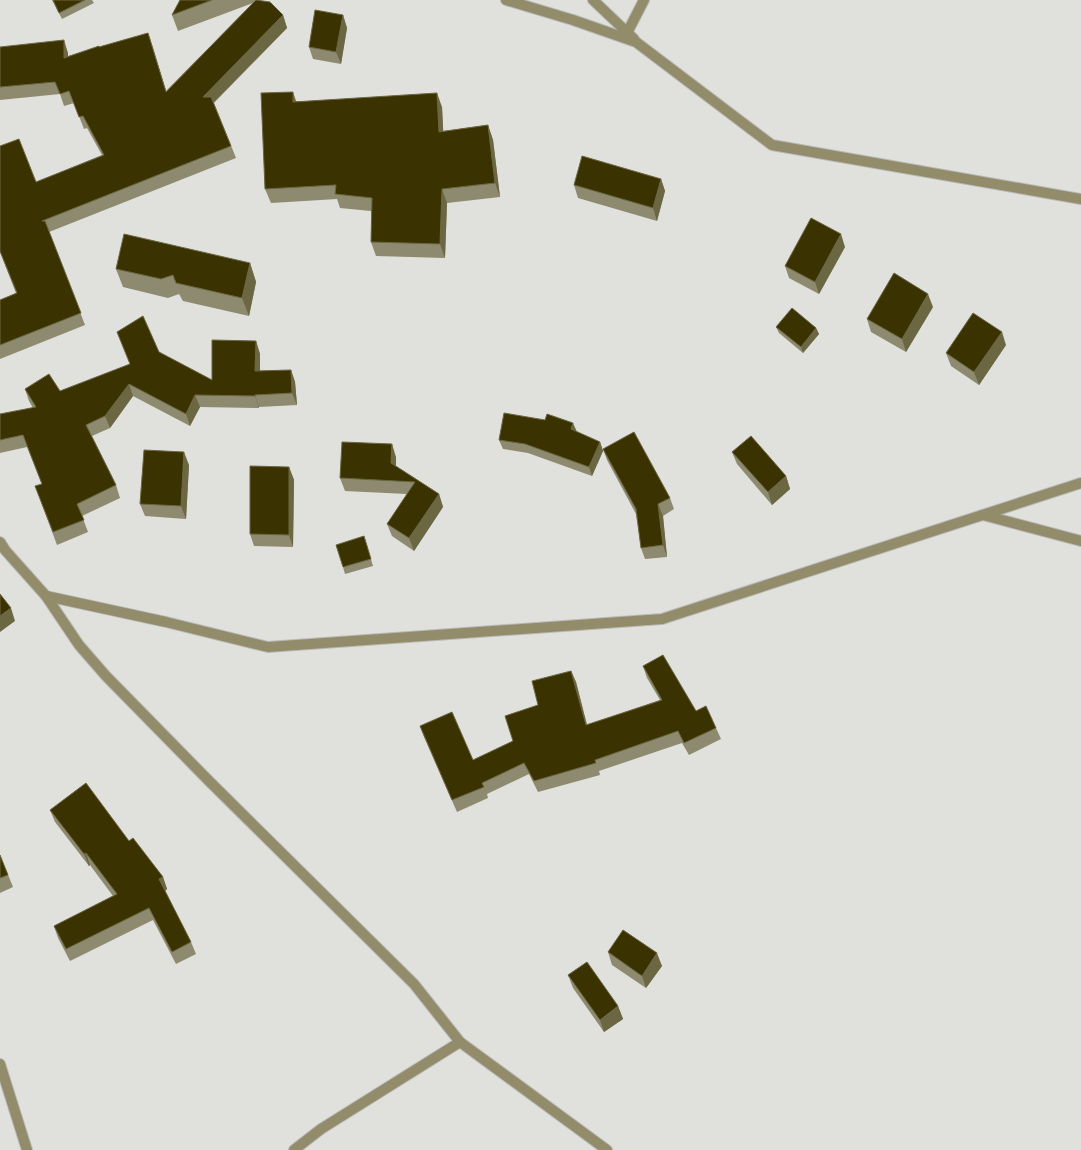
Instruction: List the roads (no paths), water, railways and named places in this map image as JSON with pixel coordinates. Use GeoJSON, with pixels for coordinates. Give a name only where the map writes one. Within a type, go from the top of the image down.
{"type":"FeatureCollection","features":[{"type":"Feature","properties":{"kind":"street"},"geometry":{"type":"LineString","coordinates":[[506,0],[573,20],[636,42]]}},
{"type":"Feature","properties":{"kind":"street"},"geometry":{"type":"LineString","coordinates":[[594,0],[636,42],[772,145],[1081,199]]}},
{"type":"Feature","properties":{"kind":"street"},"geometry":{"type":"LineString","coordinates":[[627,33],[644,0]]}},
{"type":"Feature","properties":{"kind":"street"},"geometry":{"type":"LineString","coordinates":[[46,596],[166,622],[268,647],[662,619],[1081,483]]}},
{"type":"Feature","properties":{"kind":"street"},"geometry":{"type":"LineString","coordinates":[[983,515],[1081,541]]}},
{"type":"Feature","properties":{"kind":"street"},"geometry":{"type":"LineString","coordinates":[[0,542],[5,550],[46,596],[79,646],[106,676],[210,782],[414,984],[460,1042],[607,1150]]}},
{"type":"Feature","properties":{"kind":"street"},"geometry":{"type":"LineString","coordinates":[[294,1150],[321,1129],[460,1042]]}},
{"type":"Feature","properties":{"kind":"street"},"geometry":{"type":"LineString","coordinates":[[0,1064],[27,1150]]}}]}
